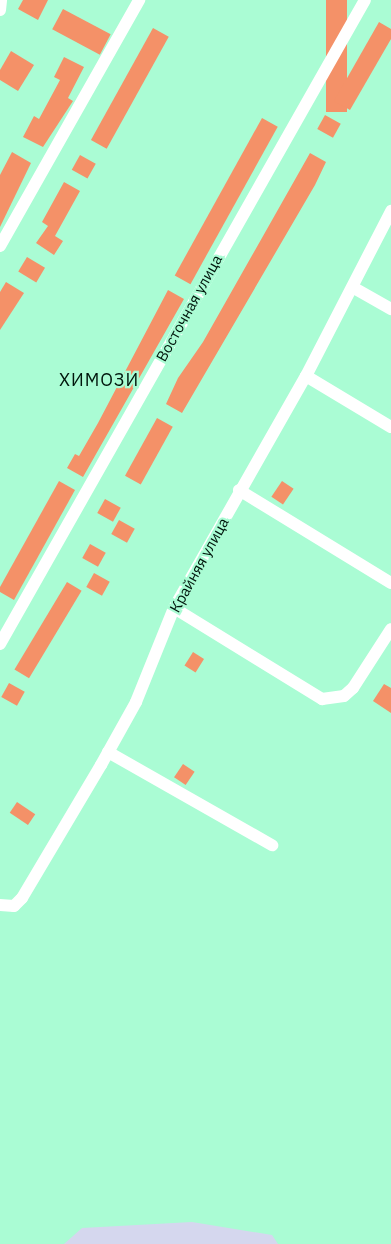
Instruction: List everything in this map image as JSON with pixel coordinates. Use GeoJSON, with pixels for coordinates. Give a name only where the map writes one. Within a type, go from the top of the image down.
{"type":"FeatureCollection","features":[{"type":"Feature","properties":{"kind":"street"},"geometry":{"type":"LineString","coordinates":[[0,10],[1,0]]}},
{"type":"Feature","properties":{"kind":"street"},"geometry":{"type":"LineString","coordinates":[[0,246],[139,0]]}},
{"type":"Feature","properties":{"kind":"street","name":"Восточная улица"},"geometry":{"type":"LineString","coordinates":[[0,644],[365,0]]}},
{"type":"Feature","properties":{"kind":"street","name":"Крайняя улица"},"geometry":{"type":"LineString","coordinates":[[0,905],[14,906],[30,888],[108,752],[136,702],[174,608],[306,376],[354,288],[391,211]]}},
{"type":"Feature","properties":{"kind":"street"},"geometry":{"type":"LineString","coordinates":[[354,288],[391,309]]}},
{"type":"Feature","properties":{"kind":"street"},"geometry":{"type":"LineString","coordinates":[[306,376],[391,427]]}},
{"type":"Feature","properties":{"kind":"street"},"geometry":{"type":"LineString","coordinates":[[240,490],[391,583]]}},
{"type":"Feature","properties":{"kind":"street"},"geometry":{"type":"LineString","coordinates":[[174,608],[322,699],[344,696],[354,688],[391,628]]}},
{"type":"Feature","properties":{"kind":"street"},"geometry":{"type":"LineString","coordinates":[[108,752],[272,845]]}},
{"type":"Feature","properties":{"kind":"shaded area"},"geometry":{"type":"Polygon","coordinates":[[[192,1222],[272,1235],[278,1244],[64,1244],[82,1228],[192,1222]]]}},
{"type":"Feature","properties":{"kind":"building"},"geometry":{"type":"Polygon","coordinates":[[[23,0],[48,0],[38,20],[18,9],[23,0]]]}},
{"type":"Feature","properties":{"kind":"building"},"geometry":{"type":"Polygon","coordinates":[[[326,0],[347,0],[347,112],[326,112],[326,0]]]}},
{"type":"Feature","properties":{"kind":"building"},"geometry":{"type":"Polygon","coordinates":[[[63,9],[111,34],[100,55],[52,29],[63,9]]]}},
{"type":"Feature","properties":{"kind":"building"},"geometry":{"type":"Polygon","coordinates":[[[379,22],[391,29],[391,39],[350,110],[334,101],[379,22]]]}},
{"type":"Feature","properties":{"kind":"building"},"geometry":{"type":"Polygon","coordinates":[[[153,28],[169,37],[107,149],[91,140],[153,28]]]}},
{"type":"Feature","properties":{"kind":"building"},"geometry":{"type":"Polygon","coordinates":[[[11,51],[34,65],[18,91],[0,80],[0,70],[11,51]]]}},
{"type":"Feature","properties":{"kind":"building"},"geometry":{"type":"Polygon","coordinates":[[[64,57],[84,67],[68,98],[73,101],[43,147],[23,137],[34,116],[39,119],[60,80],[54,77],[64,57]]]}},
{"type":"Feature","properties":{"kind":"building"},"geometry":{"type":"Polygon","coordinates":[[[325,115],[341,124],[333,138],[317,129],[325,115]]]}},
{"type":"Feature","properties":{"kind":"building"},"geometry":{"type":"Polygon","coordinates":[[[262,118],[278,127],[190,284],[175,275],[262,118]]]}},
{"type":"Feature","properties":{"kind":"building"},"geometry":{"type":"Polygon","coordinates":[[[12,152],[31,163],[0,227],[0,175],[12,152]]]}},
{"type":"Feature","properties":{"kind":"building"},"geometry":{"type":"Polygon","coordinates":[[[310,153],[326,162],[315,185],[182,413],[166,404],[178,378],[203,342],[310,153]]]}},
{"type":"Feature","properties":{"kind":"building"},"geometry":{"type":"Polygon","coordinates":[[[80,155],[96,164],[88,179],[72,170],[80,155]]]}},
{"type":"Feature","properties":{"kind":"building"},"geometry":{"type":"Polygon","coordinates":[[[64,182],[80,191],[55,236],[63,241],[54,255],[36,243],[48,226],[42,222],[64,182]]]}},
{"type":"Feature","properties":{"kind":"building"},"geometry":{"type":"Polygon","coordinates":[[[27,257],[45,268],[36,282],[18,272],[27,257]]]}},
{"type":"Feature","properties":{"kind":"building"},"geometry":{"type":"Polygon","coordinates":[[[6,282],[24,293],[0,330],[0,292],[6,282]]]}},
{"type":"Feature","properties":{"kind":"building"},"geometry":{"type":"Polygon","coordinates":[[[168,290],[184,299],[83,477],[67,468],[75,454],[79,456],[98,423],[168,290]]]}},
{"type":"Feature","properties":{"kind":"building"},"geometry":{"type":"Polygon","coordinates":[[[157,418],[173,427],[141,484],[125,476],[157,418]]]}},
{"type":"Feature","properties":{"kind":"building"},"geometry":{"type":"Polygon","coordinates":[[[59,481],[75,490],[14,600],[0,592],[0,587],[59,481]]]}},
{"type":"Feature","properties":{"kind":"building"},"geometry":{"type":"Polygon","coordinates":[[[282,481],[294,489],[283,505],[271,497],[282,481]]]}},
{"type":"Feature","properties":{"kind":"building"},"geometry":{"type":"Polygon","coordinates":[[[105,499],[121,508],[113,522],[97,513],[105,499]]]}},
{"type":"Feature","properties":{"kind":"building"},"geometry":{"type":"Polygon","coordinates":[[[119,520],[135,529],[127,543],[111,534],[119,520]]]}},
{"type":"Feature","properties":{"kind":"building"},"geometry":{"type":"Polygon","coordinates":[[[90,544],[106,553],[98,567],[82,558],[90,544]]]}},
{"type":"Feature","properties":{"kind":"building"},"geometry":{"type":"Polygon","coordinates":[[[94,573],[110,582],[102,596],[86,587],[94,573]]]}},
{"type":"Feature","properties":{"kind":"building"},"geometry":{"type":"Polygon","coordinates":[[[67,582],[82,591],[29,678],[14,669],[67,582]]]}},
{"type":"Feature","properties":{"kind":"building"},"geometry":{"type":"Polygon","coordinates":[[[193,652],[204,659],[196,672],[185,666],[193,652]]]}},
{"type":"Feature","properties":{"kind":"building"},"geometry":{"type":"Polygon","coordinates":[[[9,683],[25,692],[17,706],[1,697],[9,683]]]}},
{"type":"Feature","properties":{"kind":"building"},"geometry":{"type":"Polygon","coordinates":[[[384,684],[391,688],[391,713],[373,701],[384,684]]]}},
{"type":"Feature","properties":{"kind":"building"},"geometry":{"type":"Polygon","coordinates":[[[183,764],[195,772],[186,785],[174,777],[183,764]]]}},
{"type":"Feature","properties":{"kind":"building"},"geometry":{"type":"Polygon","coordinates":[[[17,802],[35,814],[28,825],[10,813],[17,802]]]}},
{"type":"Feature","properties":{"kind":"district","name":"ХИМОЗИ"},"geometry":{"type":"Point","coordinates":[99,380]}}]}
